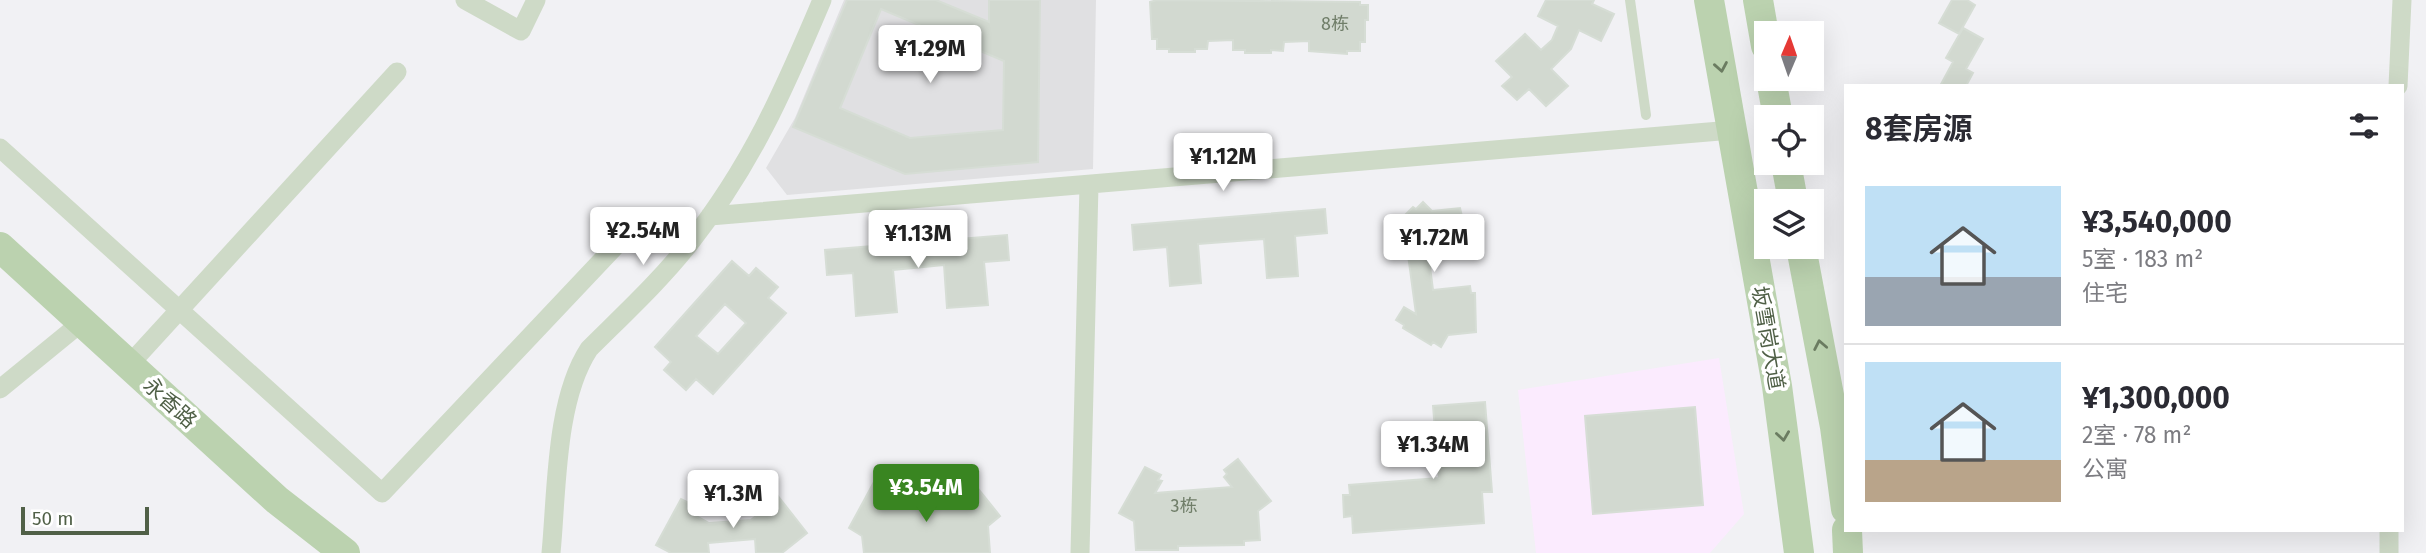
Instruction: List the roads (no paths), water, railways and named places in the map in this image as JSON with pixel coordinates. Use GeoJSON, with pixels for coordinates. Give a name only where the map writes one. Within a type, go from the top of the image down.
{"type":"FeatureCollection","features":[{"type":"Feature","properties":{"kind":"main road","name":"坂雪岗大道"},"geometry":{"type":"LineString","coordinates":[[1709,0],[1777,386],[1799,553]]}},
{"type":"Feature","properties":{"kind":"main road"},"geometry":{"type":"LineString","coordinates":[[1758,0],[1762,21]]}},
{"type":"Feature","properties":{"kind":"main road","name":"永香路"},"geometry":{"type":"LineString","coordinates":[[0,247],[75,328],[265,515],[311,553]]}},
{"type":"Feature","properties":{"kind":"main road"},"geometry":{"type":"LineString","coordinates":[[1803,259],[1835,427],[1844,494]]}},
{"type":"Feature","properties":{"kind":"main road","name":"永香路"},"geometry":{"type":"LineString","coordinates":[[0,271],[129,365],[277,500],[345,553]]}},
{"type":"Feature","properties":{"kind":"main road"},"geometry":{"type":"LineString","coordinates":[[1847,532],[1848,553]]}},
{"type":"Feature","properties":{"kind":"street"},"geometry":{"type":"LineString","coordinates":[[465,0],[521,32],[536,0]]}},
{"type":"Feature","properties":{"kind":"street"},"geometry":{"type":"LineString","coordinates":[[551,553],[566,407],[578,367],[589,349],[662,277],[736,180],[776,109],[822,0]]}},
{"type":"Feature","properties":{"kind":"street"},"geometry":{"type":"LineString","coordinates":[[2398,84],[2402,0]]}},
{"type":"Feature","properties":{"kind":"street"},"geometry":{"type":"LineString","coordinates":[[129,365],[397,72]]}},
{"type":"Feature","properties":{"kind":"street"},"geometry":{"type":"LineString","coordinates":[[710,216],[1732,130]]}},
{"type":"Feature","properties":{"kind":"street"},"geometry":{"type":"LineString","coordinates":[[0,148],[382,492],[624,237]]}},
{"type":"Feature","properties":{"kind":"street"},"geometry":{"type":"LineString","coordinates":[[1080,553],[1089,185]]}},
{"type":"Feature","properties":{"kind":"street"},"geometry":{"type":"LineString","coordinates":[[0,389],[75,328]]}},
{"type":"Feature","properties":{"kind":"street"},"geometry":{"type":"LineString","coordinates":[[2389,532],[2389,553]]}},
{"type":"Feature","properties":{"kind":"lane"},"geometry":{"type":"LineString","coordinates":[[1630,0],[1646,115]]}}]}
